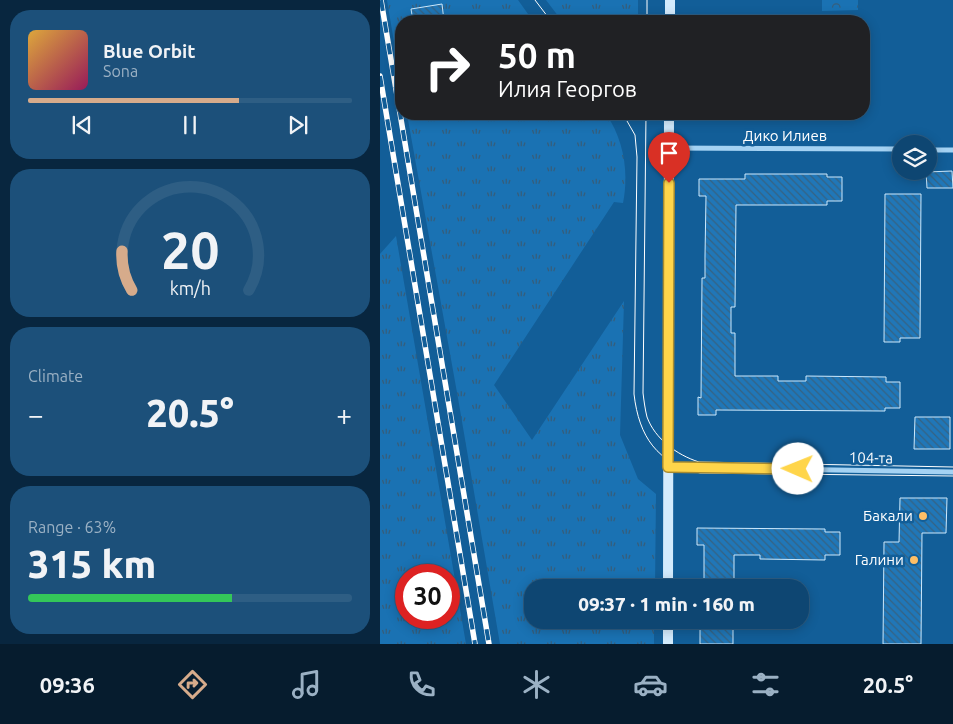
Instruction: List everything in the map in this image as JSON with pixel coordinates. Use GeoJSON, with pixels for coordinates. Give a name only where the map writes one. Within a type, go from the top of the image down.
{"type":"FeatureCollection","features":[{"type":"Feature","properties":{"kind":"street"},"geometry":{"type":"LineString","coordinates":[[670,0],[670,15]]}},
{"type":"Feature","properties":{"kind":"street"},"geometry":{"type":"LineString","coordinates":[[668,579],[669,120]]}},
{"type":"Feature","properties":{"kind":"street","name":"Дико Илиев"},"geometry":{"type":"LineString","coordinates":[[669,148],[892,150]]}},
{"type":"Feature","properties":{"kind":"street"},"geometry":{"type":"LineString","coordinates":[[937,150],[953,150]]}},
{"type":"Feature","properties":{"kind":"street","name":"104-та"},"geometry":{"type":"LineString","coordinates":[[668,467],[953,472]]}},
{"type":"Feature","properties":{"kind":"street"},"geometry":{"type":"LineString","coordinates":[[668,629],[668,644]]}},
{"type":"Feature","properties":{"kind":"green space"},"geometry":{"type":"Polygon","coordinates":[[[387,0],[518,0],[529,15],[395,15],[395,48],[387,0]]]}},
{"type":"Feature","properties":{"kind":"green space"},"geometry":{"type":"Polygon","coordinates":[[[546,0],[638,0],[638,15],[557,15],[546,0]]]}},
{"type":"Feature","properties":{"kind":"green space"},"geometry":{"type":"Polygon","coordinates":[[[822,0],[858,0],[858,10],[822,11],[822,0]]]}},
{"type":"Feature","properties":{"kind":"green space"},"geometry":{"type":"Polygon","coordinates":[[[408,120],[610,120],[621,145],[625,168],[623,203],[614,202],[494,385],[532,440],[624,301],[620,435],[638,479],[656,494],[655,579],[524,579],[524,629],[654,629],[654,644],[500,644],[408,120]]]}},
{"type":"Feature","properties":{"kind":"green space"},"geometry":{"type":"Polygon","coordinates":[[[396,236],[452,564],[395,564],[395,629],[460,629],[460,609],[466,644],[380,644],[380,254],[396,236]]]}},
{"type":"Feature","properties":{"kind":"building"},"geometry":{"type":"Polygon","coordinates":[[[442,4],[443,15],[412,15],[411,9],[442,4]]]}},
{"type":"Feature","properties":{"kind":"building"},"geometry":{"type":"Polygon","coordinates":[[[952,171],[953,188],[927,188],[926,180],[937,180],[937,172],[952,171]]]}},
{"type":"Feature","properties":{"kind":"building"},"geometry":{"type":"Polygon","coordinates":[[[745,174],[827,174],[827,177],[842,177],[842,201],[827,201],[827,205],[736,205],[735,307],[731,307],[731,333],[735,333],[735,376],[778,376],[778,381],[806,381],[806,376],[886,377],[886,382],[900,382],[900,408],[885,408],[885,411],[716,410],[716,415],[698,415],[698,397],[701,398],[702,278],[705,278],[706,196],[699,196],[699,179],[745,179],[745,174]]]}},
{"type":"Feature","properties":{"kind":"building"},"geometry":{"type":"Polygon","coordinates":[[[885,194],[921,194],[920,338],[900,338],[900,342],[884,342],[885,194]]]}},
{"type":"Feature","properties":{"kind":"building"},"geometry":{"type":"Polygon","coordinates":[[[915,417],[950,417],[950,449],[914,449],[915,417]]]}},
{"type":"Feature","properties":{"kind":"building"},"geometry":{"type":"Polygon","coordinates":[[[900,498],[947,498],[946,533],[922,533],[921,644],[883,644],[884,542],[899,542],[900,498]]]}},
{"type":"Feature","properties":{"kind":"building"},"geometry":{"type":"Polygon","coordinates":[[[697,528],[825,529],[825,532],[840,532],[840,555],[825,555],[825,560],[760,559],[760,555],[734,555],[734,579],[704,579],[704,545],[697,545],[697,528]]]}},
{"type":"Feature","properties":{"kind":"building"},"geometry":{"type":"Polygon","coordinates":[[[700,629],[733,629],[733,644],[700,644],[700,629]]]}},
{"type":"Feature","properties":{"kind":"tram line"},"geometry":{"type":"LineString","coordinates":[[535,0],[546,15]]}},
{"type":"Feature","properties":{"kind":"tram line"},"geometry":{"type":"LineString","coordinates":[[647,0],[647,15]]}},
{"type":"Feature","properties":{"kind":"tram line"},"geometry":{"type":"LineString","coordinates":[[626,120],[635,135],[637,157],[634,394],[640,423],[653,446],[672,462],[700,473],[953,476]]}},
{"type":"Feature","properties":{"kind":"tram line"},"geometry":{"type":"LineString","coordinates":[[646,120],[643,393],[647,417],[661,439],[683,455],[699,462],[953,467]]}},
{"type":"Feature","properties":{"kind":"railway"},"geometry":{"type":"LineString","coordinates":[[381,0],[395,83]]}},
{"type":"Feature","properties":{"kind":"railway"},"geometry":{"type":"LineString","coordinates":[[380,76],[475,644]]}},
{"type":"Feature","properties":{"kind":"railway"},"geometry":{"type":"LineString","coordinates":[[401,120],[489,644]]}},
{"type":"Feature","properties":{"kind":"place","name":"Бакали"},"geometry":{"type":"Point","coordinates":[923,516]}},
{"type":"Feature","properties":{"kind":"place","name":"Галини"},"geometry":{"type":"Point","coordinates":[914,560]}},
{"type":"Feature","properties":{"kind":"route"},"geometry":{"type":"LineString","coordinates":[[669,183],[668,467],[798,469]]}}]}
